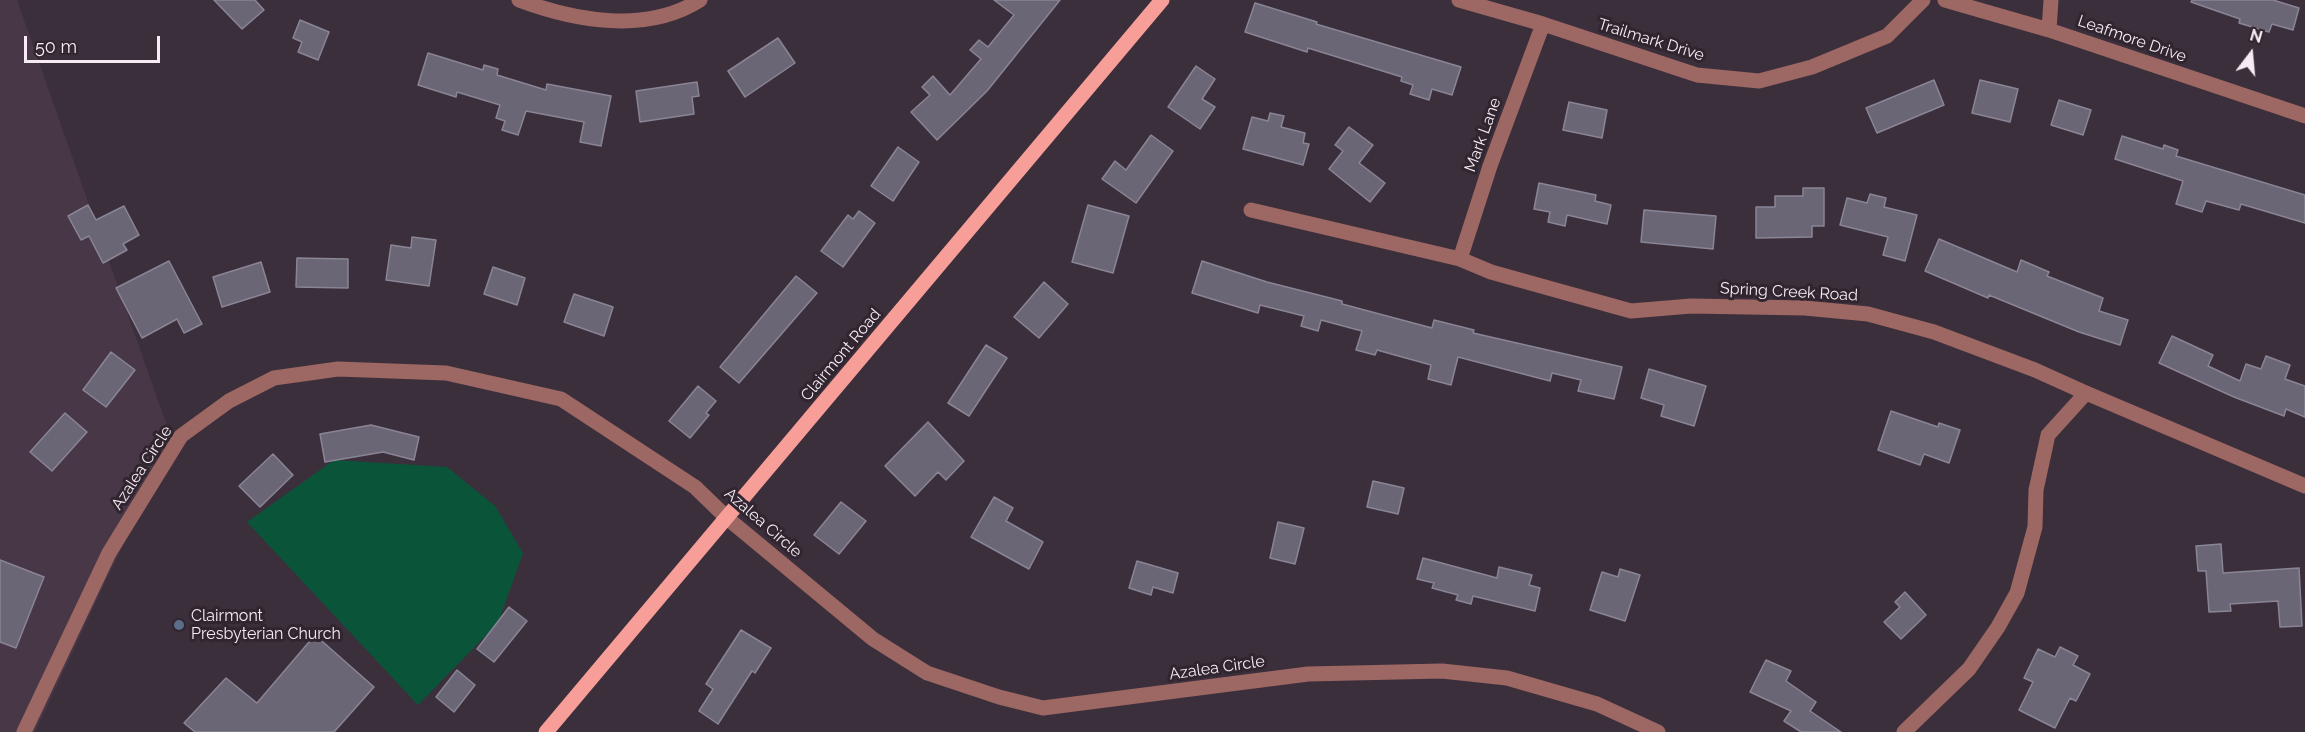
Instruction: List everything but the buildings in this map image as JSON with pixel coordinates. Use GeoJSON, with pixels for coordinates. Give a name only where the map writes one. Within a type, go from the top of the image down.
{"type":"FeatureCollection","features":[{"type":"Feature","properties":{"kind":"main road","name":"Clairmont Road"},"geometry":{"type":"LineString","coordinates":[[546,732],[1162,0]]}},
{"type":"Feature","properties":{"kind":"street"},"geometry":{"type":"LineString","coordinates":[[519,0],[535,6],[605,21],[646,20],[685,10],[700,0]]}},
{"type":"Feature","properties":{"kind":"street","name":"Trailmark Drive"},"geometry":{"type":"LineString","coordinates":[[1459,0],[1543,24],[1697,75],[1759,81],[1812,67],[1887,36],[1923,0]]}},
{"type":"Feature","properties":{"kind":"street","name":"Leafmore Drive"},"geometry":{"type":"LineString","coordinates":[[1946,0],[2049,30],[2305,116]]}},
{"type":"Feature","properties":{"kind":"street"},"geometry":{"type":"LineString","coordinates":[[2049,30],[2051,0]]}},
{"type":"Feature","properties":{"kind":"street","name":"Mark Lane"},"geometry":{"type":"LineString","coordinates":[[1461,259],[1490,166],[1543,24]]}},
{"type":"Feature","properties":{"kind":"street","name":"Spring Creek Road"},"geometry":{"type":"LineString","coordinates":[[1251,210],[1461,259],[1491,272],[1630,311],[1691,306],[1805,308],[1868,314],[1934,332],[2035,370],[2305,486]]}},
{"type":"Feature","properties":{"kind":"street","name":"Azalea Circle"},"geometry":{"type":"LineString","coordinates":[[24,732],[109,553],[181,436],[229,401],[274,378],[338,369],[446,373],[561,399],[695,487],[727,518],[873,639],[927,673],[999,697],[1043,708],[1308,674],[1442,671],[1507,678],[1598,704],[1658,732]]}},
{"type":"Feature","properties":{"kind":"street"},"geometry":{"type":"LineString","coordinates":[[1904,732],[1969,669],[1998,627],[2017,593],[2036,527],[2036,490],[2048,435],[2086,393]]}},
{"type":"Feature","properties":{"kind":"shaded area"},"geometry":{"type":"Polygon","coordinates":[[[0,0],[17,0],[172,440],[35,732],[0,732],[0,0]]]}},
{"type":"Feature","properties":{"kind":"green space"},"geometry":{"type":"Polygon","coordinates":[[[334,460],[447,467],[495,506],[523,553],[498,623],[418,705],[247,522],[334,460]]]}},
{"type":"Feature","properties":{"kind":"place","name":"Clairmont Presbyterian Church"},"geometry":{"type":"Point","coordinates":[179,625]}}]}
